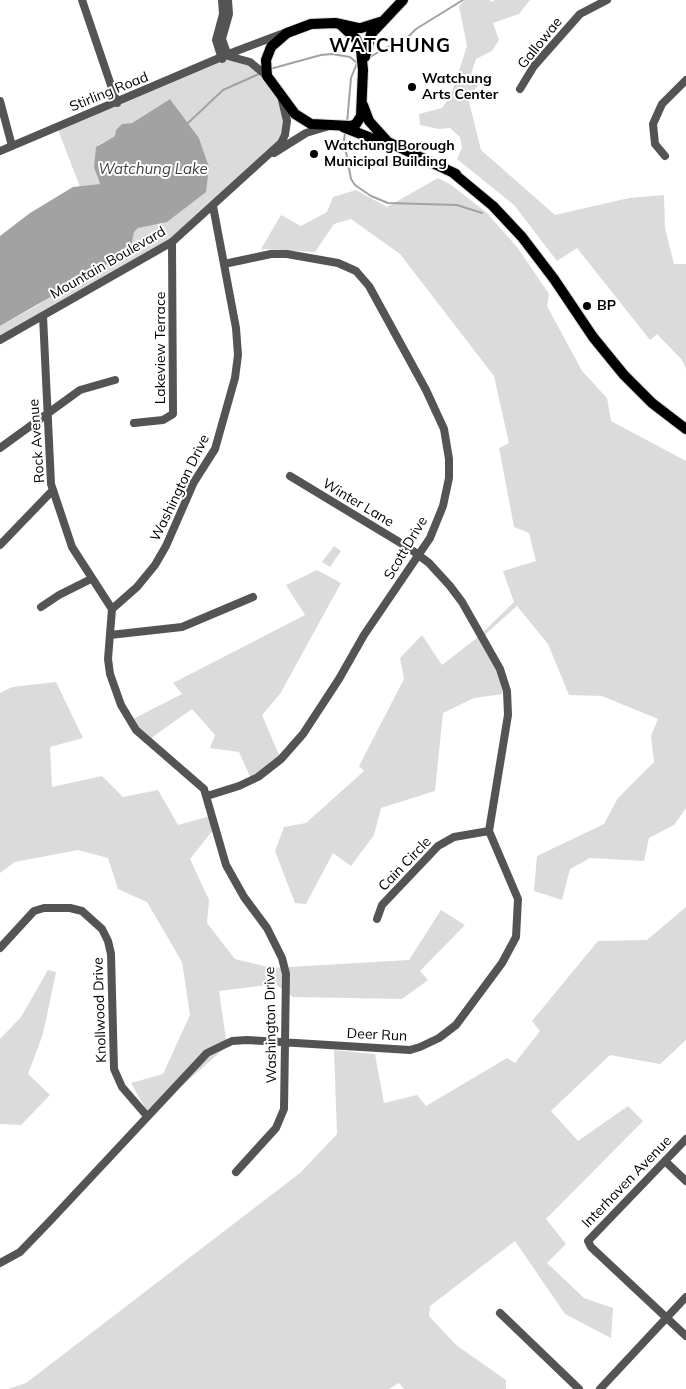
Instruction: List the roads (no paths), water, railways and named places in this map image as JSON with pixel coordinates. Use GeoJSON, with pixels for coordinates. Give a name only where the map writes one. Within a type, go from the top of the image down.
{"type":"FeatureCollection","features":[{"type":"Feature","properties":{"kind":"main road"},"geometry":{"type":"LineString","coordinates":[[351,128],[360,119],[363,104],[363,50],[368,38],[380,22],[394,5],[403,0]]}},
{"type":"Feature","properties":{"kind":"main road"},"geometry":{"type":"LineString","coordinates":[[380,22],[362,28],[340,24],[315,23],[287,33],[271,47],[266,57],[264,71],[282,99],[303,121],[351,128],[388,142],[452,172],[503,216],[554,279],[593,337],[606,361],[629,389],[686,437]]}},
{"type":"Feature","properties":{"kind":"main road"},"geometry":{"type":"LineString","coordinates":[[340,24],[356,39],[363,50]]}},
{"type":"Feature","properties":{"kind":"main road"},"geometry":{"type":"LineString","coordinates":[[363,104],[372,126],[388,142]]}},
{"type":"Feature","properties":{"kind":"main road"},"geometry":{"type":"LineString","coordinates":[[593,337],[643,394],[686,429]]}},
{"type":"Feature","properties":{"kind":"street"},"geometry":{"type":"LineString","coordinates":[[82,0],[117,103]]}},
{"type":"Feature","properties":{"kind":"street"},"geometry":{"type":"LineString","coordinates":[[222,0],[223,14],[216,36],[225,57]]}},
{"type":"Feature","properties":{"kind":"street"},"geometry":{"type":"LineString","coordinates":[[225,57],[222,39],[229,14],[228,0]]}},
{"type":"Feature","properties":{"kind":"street","name":"Gallowae"},"geometry":{"type":"LineString","coordinates":[[520,89],[534,66],[580,14],[607,0]]}},
{"type":"Feature","properties":{"kind":"street","name":"Stirling Road"},"geometry":{"type":"LineString","coordinates":[[0,151],[245,48],[287,33]]}},
{"type":"Feature","properties":{"kind":"street"},"geometry":{"type":"LineString","coordinates":[[245,48],[245,59]]}},
{"type":"Feature","properties":{"kind":"street"},"geometry":{"type":"LineString","coordinates":[[225,57],[245,59],[264,71]]}},
{"type":"Feature","properties":{"kind":"street"},"geometry":{"type":"LineString","coordinates":[[665,156],[655,144],[653,124],[662,104],[686,80]]}},
{"type":"Feature","properties":{"kind":"street","name":"Mountain Boulevard"},"geometry":{"type":"LineString","coordinates":[[0,340],[172,242],[266,158],[281,142],[286,130],[287,116],[282,99]]}},
{"type":"Feature","properties":{"kind":"street"},"geometry":{"type":"LineString","coordinates":[[0,101],[12,146]]}},
{"type":"Feature","properties":{"kind":"street","name":"Mountain Boulevard"},"geometry":{"type":"LineString","coordinates":[[266,158],[306,133],[334,126]]}},
{"type":"Feature","properties":{"kind":"street","name":"Washington Drive"},"geometry":{"type":"LineString","coordinates":[[213,206],[236,328],[238,355],[235,378],[220,434],[211,457],[194,482],[176,526],[155,566],[137,587],[112,609],[108,659],[110,674],[129,720],[146,739],[201,785],[207,796],[226,865],[244,897],[267,928],[282,958],[286,974],[284,1102],[280,1120],[236,1172]]}},
{"type":"Feature","properties":{"kind":"street","name":"Lakeview Terrace"},"geometry":{"type":"LineString","coordinates":[[134,423],[163,420],[173,414],[174,324],[172,242]]}},
{"type":"Feature","properties":{"kind":"street","name":"Scott Drive"},"geometry":{"type":"LineString","coordinates":[[207,796],[240,786],[258,777],[290,750],[315,717],[364,634],[430,538],[443,506],[449,459],[444,429],[426,390],[369,286],[356,271],[344,265],[294,254],[271,254],[224,264]]}},
{"type":"Feature","properties":{"kind":"street","name":"Rock Avenue"},"geometry":{"type":"LineString","coordinates":[[43,316],[47,416],[53,490],[72,547],[112,609]]}},
{"type":"Feature","properties":{"kind":"street"},"geometry":{"type":"LineString","coordinates":[[0,448],[47,416],[80,390],[115,380]]}},
{"type":"Feature","properties":{"kind":"street","name":"Winter Lane"},"geometry":{"type":"LineString","coordinates":[[290,476],[418,555],[450,586],[500,669],[508,704],[507,736],[489,831]]}},
{"type":"Feature","properties":{"kind":"street"},"geometry":{"type":"LineString","coordinates":[[0,545],[53,490]]}},
{"type":"Feature","properties":{"kind":"street"},"geometry":{"type":"LineString","coordinates":[[41,607],[59,595],[92,579]]}},
{"type":"Feature","properties":{"kind":"street"},"geometry":{"type":"LineString","coordinates":[[110,635],[182,627],[253,597]]}},
{"type":"Feature","properties":{"kind":"street","name":"Cain Circle"},"geometry":{"type":"LineString","coordinates":[[377,919],[382,905],[438,846],[454,837],[489,831]]}},
{"type":"Feature","properties":{"kind":"street","name":"Deer Run"},"geometry":{"type":"LineString","coordinates":[[0,1263],[20,1252],[89,1181],[206,1053],[232,1041],[285,1042],[410,1050],[439,1038],[456,1025],[509,953],[518,928],[519,908],[515,891],[489,831]]}},
{"type":"Feature","properties":{"kind":"street","name":"Knollwood Drive"},"geometry":{"type":"LineString","coordinates":[[0,948],[34,912],[44,908],[70,908],[82,911],[102,929],[108,941],[111,954],[114,1069],[122,1087],[148,1116]]}},
{"type":"Feature","properties":{"kind":"street","name":"Interhaven Avenue"},"geometry":{"type":"LineString","coordinates":[[667,1317],[588,1243],[590,1237],[666,1162],[686,1139]]}},
{"type":"Feature","properties":{"kind":"street"},"geometry":{"type":"LineString","coordinates":[[666,1162],[686,1181]]}},
{"type":"Feature","properties":{"kind":"street"},"geometry":{"type":"LineString","coordinates":[[600,1389],[686,1297]]}},
{"type":"Feature","properties":{"kind":"street"},"geometry":{"type":"LineString","coordinates":[[500,1313],[579,1389]]}},
{"type":"Feature","properties":{"kind":"street"},"geometry":{"type":"LineString","coordinates":[[667,1317],[686,1336]]}},
{"type":"Feature","properties":{"kind":"water","name":"Watchung Lake"},"geometry":{"type":"Polygon","coordinates":[[[170,99],[199,138],[209,167],[206,192],[167,222],[138,228],[134,232],[130,251],[0,326],[0,236],[30,213],[73,187],[100,184],[94,167],[96,147],[115,136],[116,130],[122,124],[132,123],[170,99]]]}},
{"type":"Feature","properties":{"kind":"waterway"},"geometry":{"type":"LineString","coordinates":[[370,57],[387,47],[402,43],[416,29],[463,0]]}},
{"type":"Feature","properties":{"kind":"waterway"},"geometry":{"type":"LineString","coordinates":[[270,69],[321,55],[332,54],[350,57],[357,63],[351,78],[347,123]]}},
{"type":"Feature","properties":{"kind":"waterway"},"geometry":{"type":"LineString","coordinates":[[188,123],[223,90],[259,74]]}},
{"type":"Feature","properties":{"kind":"waterway"},"geometry":{"type":"LineString","coordinates":[[345,133],[344,141],[351,179],[355,185],[371,196],[388,203],[457,205],[482,213]]}},
{"type":"Feature","properties":{"kind":"place","name":"Watchung Arts Center"},"geometry":{"type":"Point","coordinates":[412,87]}},
{"type":"Feature","properties":{"kind":"place","name":"Watchung Borough Municipal Building"},"geometry":{"type":"Point","coordinates":[314,154]}},
{"type":"Feature","properties":{"kind":"place","name":"BP"},"geometry":{"type":"Point","coordinates":[587,306]}},
{"type":"Feature","properties":{"kind":"district","name":"WATCHUNG"},"geometry":{"type":"Point","coordinates":[390,46]}}]}
